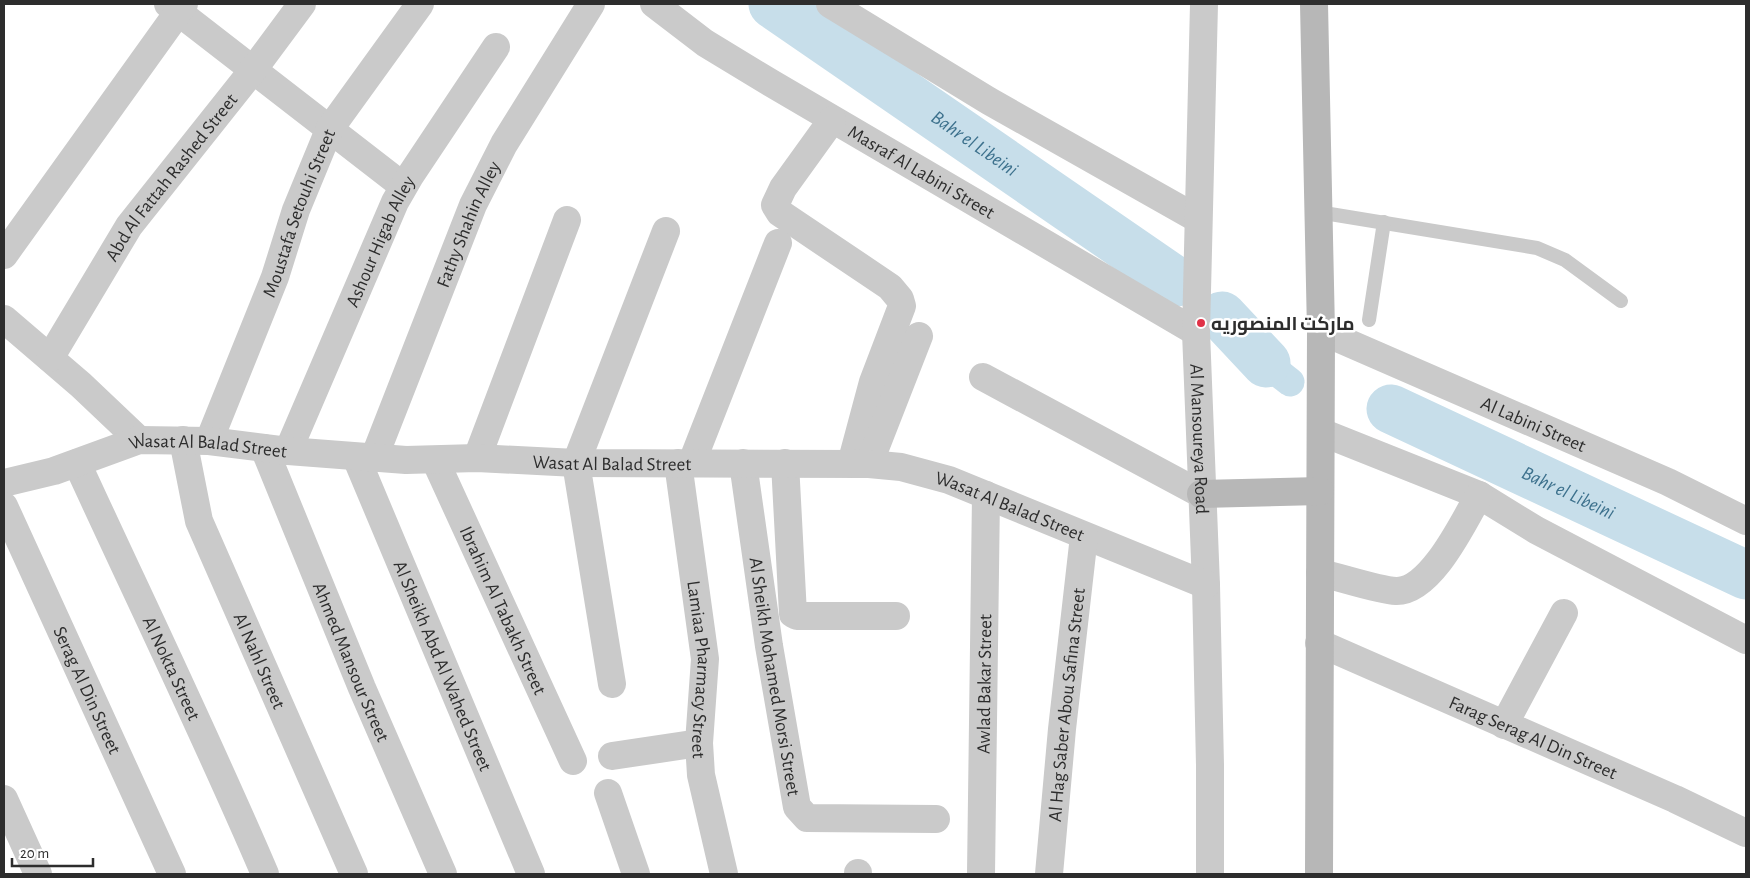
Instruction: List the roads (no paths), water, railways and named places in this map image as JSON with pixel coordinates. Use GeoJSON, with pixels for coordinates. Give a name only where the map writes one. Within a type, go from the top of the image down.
{"type":"FeatureCollection","features":[{"type":"Feature","properties":{"kind":"main road"},"geometry":{"type":"LineString","coordinates":[[1314,4],[1321,331],[1319,874]]}},
{"type":"Feature","properties":{"kind":"main road"},"geometry":{"type":"LineString","coordinates":[[1202,494],[1320,491]]}},
{"type":"Feature","properties":{"kind":"street","name":"Abd Al Fattah Rashed Street"},"geometry":{"type":"LineString","coordinates":[[50,358],[129,226],[253,70],[302,4]]}},
{"type":"Feature","properties":{"kind":"street","name":"Moustafa Setouhi Street"},"geometry":{"type":"LineString","coordinates":[[209,441],[275,277],[296,210],[329,130],[420,4]]}},
{"type":"Feature","properties":{"kind":"street","name":"Fathy Shahin Alley"},"geometry":{"type":"LineString","coordinates":[[365,458],[473,205],[504,144],[591,4]]}},
{"type":"Feature","properties":{"kind":"street","name":"Masraf Al Labini Street"},"geometry":{"type":"LineString","coordinates":[[654,4],[705,43],[832,120],[1196,332]]}},
{"type":"Feature","properties":{"kind":"street"},"geometry":{"type":"LineString","coordinates":[[830,4],[988,101],[1198,219]]}},
{"type":"Feature","properties":{"kind":"street","name":"Al Mansoureya Road"},"geometry":{"type":"LineString","coordinates":[[1204,4],[1196,332],[1206,585],[1210,765],[1210,874]]}},
{"type":"Feature","properties":{"kind":"street"},"geometry":{"type":"LineString","coordinates":[[4,255],[177,6],[253,70],[403,186]]}},
{"type":"Feature","properties":{"kind":"street","name":"Ashour Higab Alley"},"geometry":{"type":"LineString","coordinates":[[276,450],[403,186],[496,47]]}},
{"type":"Feature","properties":{"kind":"street"},"geometry":{"type":"LineString","coordinates":[[832,120],[783,188],[774,205],[780,213],[890,287],[900,299],[902,306],[873,382],[860,464]]}},
{"type":"Feature","properties":{"kind":"street"},"geometry":{"type":"LineString","coordinates":[[476,458],[567,220]]}},
{"type":"Feature","properties":{"kind":"street"},"geometry":{"type":"LineString","coordinates":[[612,684],[576,464],[666,231]]}},
{"type":"Feature","properties":{"kind":"street"},"geometry":{"type":"LineString","coordinates":[[685,462],[778,243]]}},
{"type":"Feature","properties":{"kind":"street"},"geometry":{"type":"LineString","coordinates":[[4,319],[50,358],[139,440]]}},
{"type":"Feature","properties":{"kind":"street","name":"Al Labini Street"},"geometry":{"type":"LineString","coordinates":[[1321,331],[1668,482],[1746,521]]}},
{"type":"Feature","properties":{"kind":"street"},"geometry":{"type":"LineString","coordinates":[[860,464],[919,336]]}},
{"type":"Feature","properties":{"kind":"street"},"geometry":{"type":"LineString","coordinates":[[982,377],[1202,494]]}},
{"type":"Feature","properties":{"kind":"street"},"geometry":{"type":"LineString","coordinates":[[1321,432],[1479,495],[1536,530],[1746,640]]}},
{"type":"Feature","properties":{"kind":"street","name":"Wasat Al Balad Street"},"geometry":{"type":"LineString","coordinates":[[4,482],[77,463],[139,440],[209,441],[276,450],[365,458],[435,460],[476,458],[576,464],[685,462],[860,464],[925,472],[1206,585]]}},
{"type":"Feature","properties":{"kind":"street","name":"Al Nahl Street"},"geometry":{"type":"LineString","coordinates":[[183,440],[199,521],[354,874]]}},
{"type":"Feature","properties":{"kind":"street","name":"Ahmed Mansour Street"},"geometry":{"type":"LineString","coordinates":[[276,450],[362,688],[444,874]]}},
{"type":"Feature","properties":{"kind":"street","name":"Al Sheikh Abd Al Wahed Street"},"geometry":{"type":"LineString","coordinates":[[365,458],[531,874]]}},
{"type":"Feature","properties":{"kind":"street","name":"Ibrahim Al Tabakh Street"},"geometry":{"type":"LineString","coordinates":[[435,460],[573,761]]}},
{"type":"Feature","properties":{"kind":"street","name":"Lamiaa Pharmacy Street"},"geometry":{"type":"LineString","coordinates":[[685,462],[705,659],[699,743],[701,775],[724,874]]}},
{"type":"Feature","properties":{"kind":"street","name":"Al Nokta Street"},"geometry":{"type":"LineString","coordinates":[[77,463],[174,675],[227,784],[265,874]]}},
{"type":"Feature","properties":{"kind":"street","name":"Al Sheikh Mohamed Morsi Street"},"geometry":{"type":"LineString","coordinates":[[743,463],[769,646],[799,810],[807,818],[936,819]]}},
{"type":"Feature","properties":{"kind":"street"},"geometry":{"type":"LineString","coordinates":[[785,463],[793,614],[797,616],[896,616]]}},
{"type":"Feature","properties":{"kind":"street","name":"Awlad Bakar Street"},"geometry":{"type":"LineString","coordinates":[[981,874],[986,495]]}},
{"type":"Feature","properties":{"kind":"street"},"geometry":{"type":"LineString","coordinates":[[1320,573],[1396,591],[1409,588],[1430,572],[1448,549],[1479,495]]}},
{"type":"Feature","properties":{"kind":"street","name":"Serag Al Din Street"},"geometry":{"type":"LineString","coordinates":[[4,506],[172,874]]}},
{"type":"Feature","properties":{"kind":"street","name":"Al Hag Saber Abou Safina Street"},"geometry":{"type":"LineString","coordinates":[[1049,874],[1062,729],[1084,536]]}},
{"type":"Feature","properties":{"kind":"street"},"geometry":{"type":"LineString","coordinates":[[1504,725],[1564,613]]}},
{"type":"Feature","properties":{"kind":"street","name":"Farag Serag Al Din Street"},"geometry":{"type":"LineString","coordinates":[[1319,643],[1676,799],[1746,834]]}},
{"type":"Feature","properties":{"kind":"street"},"geometry":{"type":"LineString","coordinates":[[612,756],[699,743]]}},
{"type":"Feature","properties":{"kind":"street"},"geometry":{"type":"LineString","coordinates":[[608,793],[636,874]]}},
{"type":"Feature","properties":{"kind":"street"},"geometry":{"type":"LineString","coordinates":[[4,799],[38,874]]}},
{"type":"Feature","properties":{"kind":"lane"},"geometry":{"type":"LineString","coordinates":[[1318,212],[1510,243],[1551,252],[1621,301]]}},
{"type":"Feature","properties":{"kind":"lane"},"geometry":{"type":"LineString","coordinates":[[1369,320],[1384,222]]}},
{"type":"Feature","properties":{"kind":"waterway","name":"Bahr el Libeini"},"geometry":{"type":"LineString","coordinates":[[773,4],[1177,282]]}},
{"type":"Feature","properties":{"kind":"waterway","name":"Bahr el Libeini"},"geometry":{"type":"LineString","coordinates":[[1222,316],[1266,363]]}},
{"type":"Feature","properties":{"kind":"waterway"},"geometry":{"type":"LineString","coordinates":[[1266,363],[1290,382]]}},
{"type":"Feature","properties":{"kind":"waterway","name":"Bahr el Libeini"},"geometry":{"type":"LineString","coordinates":[[1391,409],[1746,575]]}},
{"type":"Feature","properties":{"kind":"place","name":"ماركت المنصوريه"},"geometry":{"type":"Point","coordinates":[1201,323]}}]}
